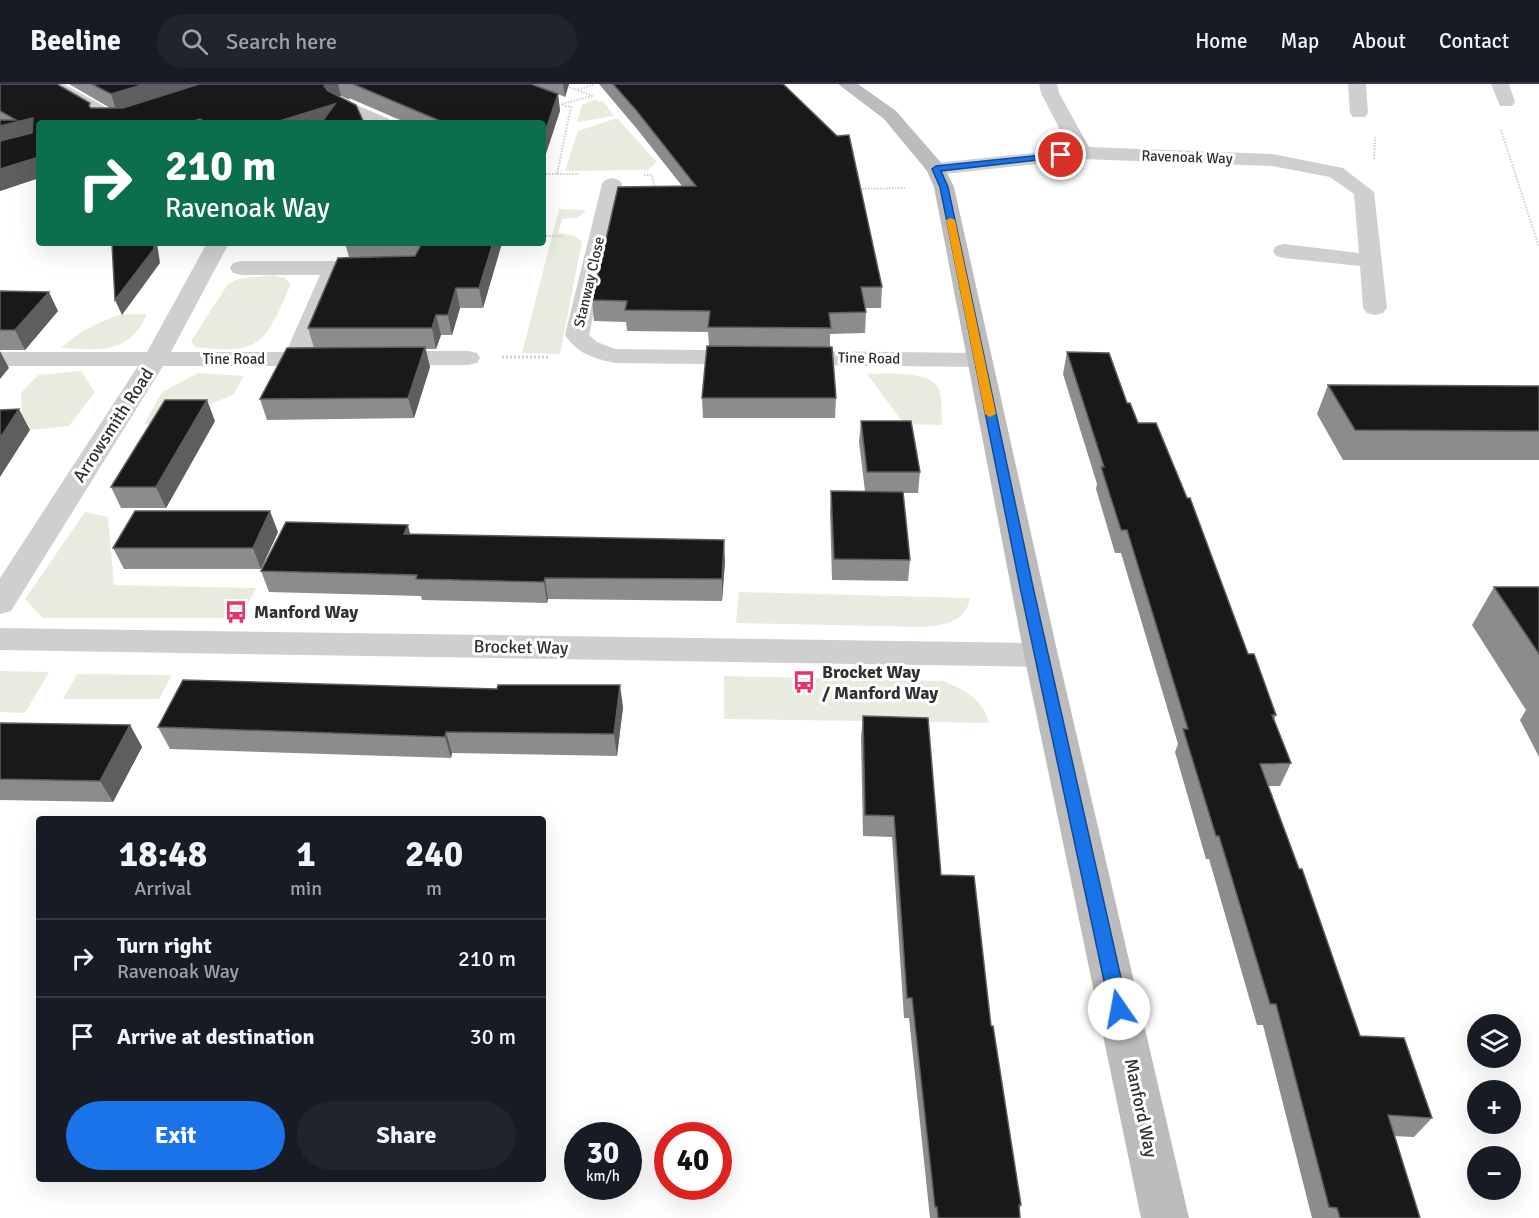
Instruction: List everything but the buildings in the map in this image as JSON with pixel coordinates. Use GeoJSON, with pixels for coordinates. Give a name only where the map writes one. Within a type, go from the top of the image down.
{"type":"FeatureCollection","features":[{"type":"Feature","properties":{"kind":"street"},"geometry":{"type":"LineString","coordinates":[[51,84],[111,120]]}},
{"type":"Feature","properties":{"kind":"street","name":"Manford Way"},"geometry":{"type":"LineString","coordinates":[[847,84],[890,115],[940,178],[1041,656],[1165,1218]]}},
{"type":"Feature","properties":{"kind":"street"},"geometry":{"type":"LineString","coordinates":[[1048,84],[1050,93],[1082,153]]}},
{"type":"Feature","properties":{"kind":"street"},"geometry":{"type":"LineString","coordinates":[[1357,84],[1359,113]]}},
{"type":"Feature","properties":{"kind":"street"},"geometry":{"type":"LineString","coordinates":[[1500,84],[1506,102]]}},
{"type":"Feature","properties":{"kind":"street"},"geometry":{"type":"LineString","coordinates":[[340,103],[372,120]]}},
{"type":"Feature","properties":{"kind":"street"},"geometry":{"type":"LineString","coordinates":[[120,120],[137,114]]}},
{"type":"Feature","properties":{"kind":"street","name":"Ravenoak Way"},"geometry":{"type":"LineString","coordinates":[[940,178],[1082,153],[1272,160],[1335,172],[1364,192],[1375,308]]}},
{"type":"Feature","properties":{"kind":"street","name":"Stanway Close"},"geometry":{"type":"LineString","coordinates":[[612,179],[577,335],[582,344],[594,351],[615,356]]}},
{"type":"Feature","properties":{"kind":"street","name":"Arrowsmith Road"},"geometry":{"type":"LineString","coordinates":[[0,603],[156,359],[216,246]]}},
{"type":"Feature","properties":{"kind":"street"},"geometry":{"type":"LineString","coordinates":[[1284,251],[1370,261]]}},
{"type":"Feature","properties":{"kind":"street"},"geometry":{"type":"LineString","coordinates":[[241,268],[400,268]]}},
{"type":"Feature","properties":{"kind":"street"},"geometry":{"type":"LineString","coordinates":[[295,359],[334,268]]}},
{"type":"Feature","properties":{"kind":"street","name":"Tine Road"},"geometry":{"type":"LineString","coordinates":[[615,356],[978,360]]}},
{"type":"Feature","properties":{"kind":"street","name":"Tine Road"},"geometry":{"type":"LineString","coordinates":[[0,359],[468,358]]}},
{"type":"Feature","properties":{"kind":"street","name":"Brocket Way"},"geometry":{"type":"LineString","coordinates":[[0,639],[1041,656]]}},
{"type":"Feature","properties":{"kind":"path"},"geometry":{"type":"LineString","coordinates":[[557,174],[571,107],[562,105],[592,96],[561,84]]}},
{"type":"Feature","properties":{"kind":"path"},"geometry":{"type":"LineString","coordinates":[[577,90],[595,84]]}},
{"type":"Feature","properties":{"kind":"path"},"geometry":{"type":"LineString","coordinates":[[1506,102],[1494,108],[1539,248]]}},
{"type":"Feature","properties":{"kind":"path"},"geometry":{"type":"LineString","coordinates":[[1349,182],[1374,160],[1376,123],[1359,113]]}},
{"type":"Feature","properties":{"kind":"path"},"geometry":{"type":"LineString","coordinates":[[546,174],[612,179],[652,175],[655,191]]}},
{"type":"Feature","properties":{"kind":"path"},"geometry":{"type":"LineString","coordinates":[[848,189],[940,178]]}},
{"type":"Feature","properties":{"kind":"path"},"geometry":{"type":"LineString","coordinates":[[468,358],[615,356]]}},
{"type":"Feature","properties":{"kind":"shaded area"},"geometry":{"type":"Polygon","coordinates":[[[594,100],[604,102],[614,116],[577,122],[582,105],[594,100]]]}},
{"type":"Feature","properties":{"kind":"shaded area"},"geometry":{"type":"Polygon","coordinates":[[[617,118],[656,161],[655,164],[648,170],[565,171],[578,131],[617,118]]]}},
{"type":"Feature","properties":{"kind":"shaded area"},"geometry":{"type":"Polygon","coordinates":[[[559,209],[585,210],[577,218],[562,219],[558,233],[572,235],[582,241],[560,354],[522,353],[559,209]]]}},
{"type":"Feature","properties":{"kind":"shaded area"},"geometry":{"type":"Polygon","coordinates":[[[271,275],[285,278],[291,284],[275,319],[260,340],[236,349],[195,347],[191,341],[228,284],[238,279],[271,275]]]}},
{"type":"Feature","properties":{"kind":"shaded area"},"geometry":{"type":"Polygon","coordinates":[[[123,314],[147,314],[140,327],[122,343],[101,349],[61,348],[90,327],[123,314]]]}},
{"type":"Feature","properties":{"kind":"shaded area"},"geometry":{"type":"Polygon","coordinates":[[[81,371],[95,392],[69,426],[30,430],[22,423],[21,393],[38,375],[81,371]]]}},
{"type":"Feature","properties":{"kind":"shaded area"},"geometry":{"type":"Polygon","coordinates":[[[198,373],[244,376],[233,395],[160,424],[144,424],[162,392],[198,373]]]}},
{"type":"Feature","properties":{"kind":"shaded area"},"geometry":{"type":"Polygon","coordinates":[[[867,374],[905,374],[933,382],[941,396],[942,425],[904,424],[867,374]]]}},
{"type":"Feature","properties":{"kind":"shaded area"},"geometry":{"type":"Polygon","coordinates":[[[85,512],[108,517],[114,585],[256,588],[241,618],[42,618],[25,599],[85,512]]]}},
{"type":"Feature","properties":{"kind":"shaded area"},"geometry":{"type":"Polygon","coordinates":[[[739,592],[970,598],[964,612],[953,621],[924,627],[736,623],[739,592]]]}},
{"type":"Feature","properties":{"kind":"shaded area"},"geometry":{"type":"Polygon","coordinates":[[[0,671],[49,672],[25,713],[0,712],[0,671]]]}},
{"type":"Feature","properties":{"kind":"shaded area"},"geometry":{"type":"Polygon","coordinates":[[[77,674],[172,675],[159,699],[63,699],[77,674]]]}},
{"type":"Feature","properties":{"kind":"shaded area"},"geometry":{"type":"Polygon","coordinates":[[[724,676],[943,681],[972,696],[983,708],[989,723],[724,719],[724,676]]]}},
{"type":"Feature","properties":{"kind":"slow traffic"},"geometry":{"type":"LineString","coordinates":[[951,220],[990,414]]}},
{"type":"Feature","properties":{"kind":"place","name":"Manford Way"},"geometry":{"type":"Point","coordinates":[236,612]}},
{"type":"Feature","properties":{"kind":"place","name":"Brocket Way / Manford Way"},"geometry":{"type":"Point","coordinates":[804,682]}},
{"type":"Feature","properties":{"kind":"route"},"geometry":{"type":"LineString","coordinates":[[1061,155],[936,169],[944,187],[978,360],[1119,1009]]}}]}
